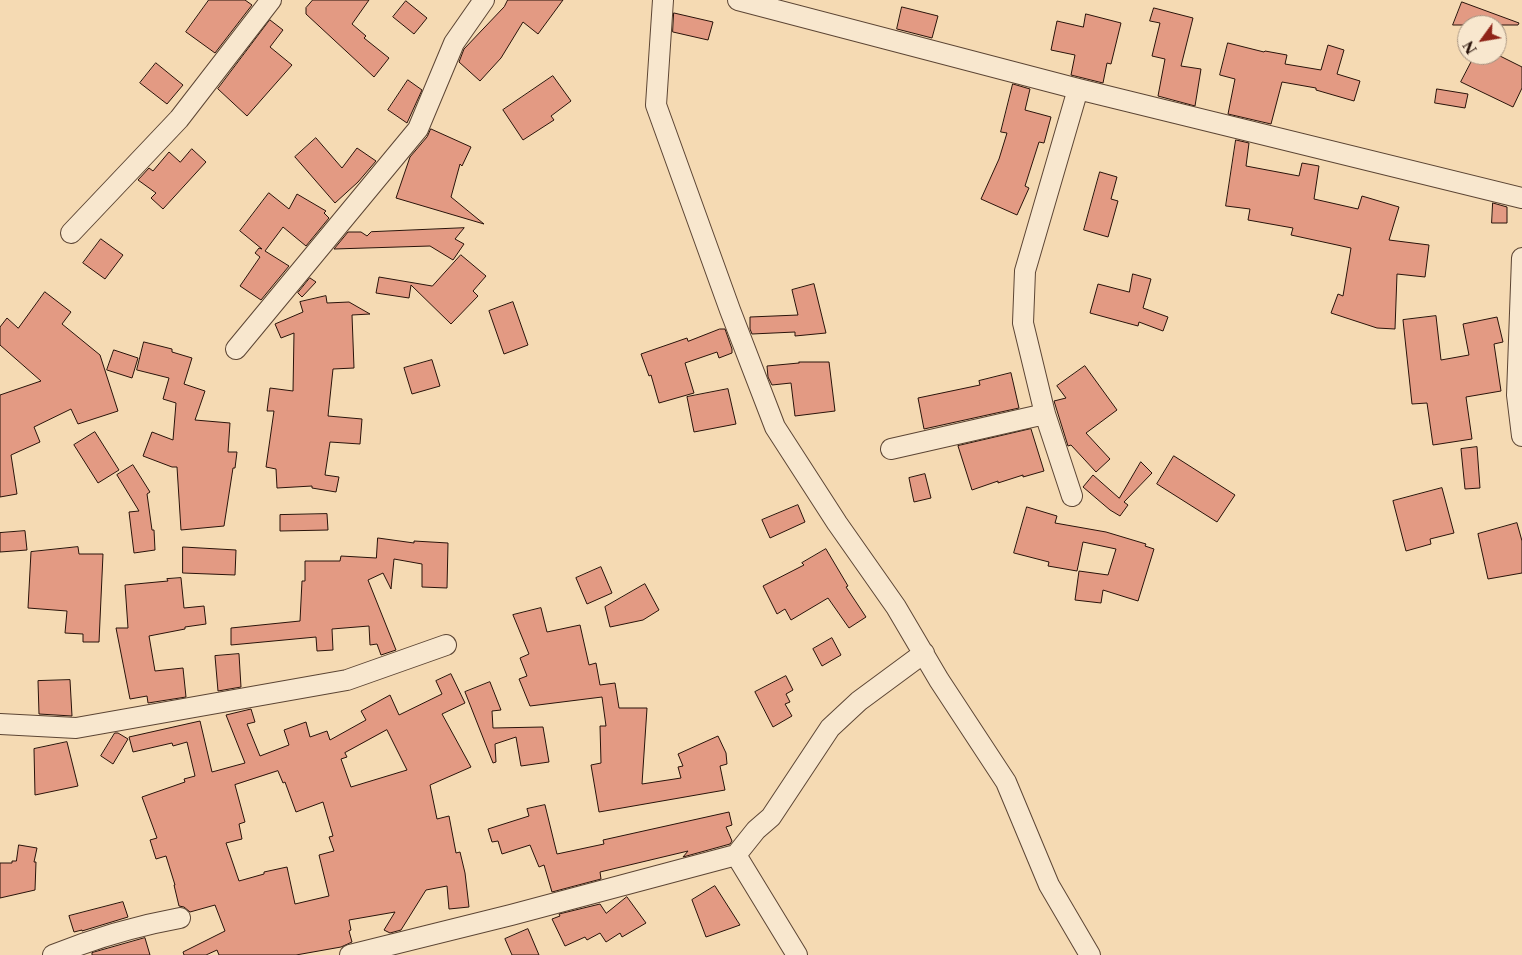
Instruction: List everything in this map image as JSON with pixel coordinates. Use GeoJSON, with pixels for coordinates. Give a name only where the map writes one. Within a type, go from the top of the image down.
{"type":"FeatureCollection","features":[{"type":"Feature","properties":{"kind":"street"},"geometry":{"type":"LineString","coordinates":[[70,233],[179,119],[271,0]]}},
{"type":"Feature","properties":{"kind":"street"},"geometry":{"type":"LineString","coordinates":[[236,349],[418,130],[454,43],[484,0]]}},
{"type":"Feature","properties":{"kind":"street"},"geometry":{"type":"LineString","coordinates":[[663,0],[656,104],[730,310],[775,427],[837,523],[896,607],[939,680],[1006,782],[1050,885],[1090,955]]}},
{"type":"Feature","properties":{"kind":"street"},"geometry":{"type":"LineString","coordinates":[[738,0],[1078,89],[1522,198]]}},
{"type":"Feature","properties":{"kind":"street"},"geometry":{"type":"LineString","coordinates":[[1072,496],[1045,414],[1023,323],[1025,271],[1078,89]]}},
{"type":"Feature","properties":{"kind":"street"},"geometry":{"type":"LineString","coordinates":[[1522,258],[1517,394],[1522,436]]}},
{"type":"Feature","properties":{"kind":"street"},"geometry":{"type":"LineString","coordinates":[[891,449],[1045,414]]}},
{"type":"Feature","properties":{"kind":"street"},"geometry":{"type":"LineString","coordinates":[[0,724],[76,728],[347,680],[446,645]]}},
{"type":"Feature","properties":{"kind":"street"},"geometry":{"type":"LineString","coordinates":[[350,955],[511,915],[736,855],[756,830],[770,817],[830,728],[859,701],[924,653]]}},
{"type":"Feature","properties":{"kind":"street"},"geometry":{"type":"LineString","coordinates":[[736,855],[797,955]]}},
{"type":"Feature","properties":{"kind":"street"},"geometry":{"type":"LineString","coordinates":[[53,955],[102,936],[180,918]]}},
{"type":"Feature","properties":{"kind":"building"},"geometry":{"type":"Polygon","coordinates":[[[209,0],[245,0],[252,5],[215,53],[186,32],[209,0]]]}},
{"type":"Feature","properties":{"kind":"building"},"geometry":{"type":"Polygon","coordinates":[[[313,0],[369,0],[352,24],[366,36],[364,38],[389,58],[374,77],[306,14],[306,8],[313,0]]]}},
{"type":"Feature","properties":{"kind":"building"},"geometry":{"type":"Polygon","coordinates":[[[508,0],[563,0],[538,34],[523,22],[501,58],[480,81],[459,62],[464,49],[504,7],[508,0]]]}},
{"type":"Feature","properties":{"kind":"building"},"geometry":{"type":"Polygon","coordinates":[[[406,1],[427,18],[414,34],[393,17],[406,1]]]}},
{"type":"Feature","properties":{"kind":"building"},"geometry":{"type":"Polygon","coordinates":[[[1462,2],[1497,15],[1457,15],[1457,25],[1453,25],[1462,2]]]}},
{"type":"Feature","properties":{"kind":"building"},"geometry":{"type":"Polygon","coordinates":[[[902,7],[938,16],[932,38],[897,29],[902,7]]]}},
{"type":"Feature","properties":{"kind":"building"},"geometry":{"type":"Polygon","coordinates":[[[1154,8],[1193,18],[1181,66],[1201,69],[1195,106],[1158,96],[1165,59],[1152,56],[1160,23],[1150,21],[1154,8]]]}},
{"type":"Feature","properties":{"kind":"building"},"geometry":{"type":"Polygon","coordinates":[[[674,13],[713,22],[708,40],[673,32],[674,13]]]}},
{"type":"Feature","properties":{"kind":"building"},"geometry":{"type":"Polygon","coordinates":[[[1086,14],[1121,23],[1111,64],[1107,63],[1103,83],[1071,75],[1075,55],[1051,50],[1057,21],[1083,27],[1086,14]]]}},
{"type":"Feature","properties":{"kind":"building"},"geometry":{"type":"Polygon","coordinates":[[[1507,19],[1519,23],[1518,25],[1507,25],[1507,19]]]}},
{"type":"Feature","properties":{"kind":"building"},"geometry":{"type":"Polygon","coordinates":[[[270,20],[283,30],[270,47],[292,65],[247,116],[218,89],[270,20]]]}},
{"type":"Feature","properties":{"kind":"building"},"geometry":{"type":"Polygon","coordinates":[[[1228,43],[1264,52],[1287,55],[1285,64],[1321,70],[1328,45],[1344,50],[1337,74],[1360,81],[1354,101],[1316,90],[1316,88],[1282,82],[1271,124],[1228,114],[1235,79],[1220,75],[1228,43]]]}},
{"type":"Feature","properties":{"kind":"building"},"geometry":{"type":"Polygon","coordinates":[[[1507,60],[1522,67],[1522,88],[1513,107],[1461,82],[1470,65],[1507,65],[1507,60]]]}},
{"type":"Feature","properties":{"kind":"building"},"geometry":{"type":"Polygon","coordinates":[[[156,63],[183,85],[167,104],[140,83],[156,63]]]}},
{"type":"Feature","properties":{"kind":"building"},"geometry":{"type":"Polygon","coordinates":[[[553,76],[571,101],[551,116],[554,120],[523,140],[503,110],[553,76]]]}},
{"type":"Feature","properties":{"kind":"building"},"geometry":{"type":"Polygon","coordinates":[[[408,80],[422,90],[407,123],[388,110],[408,80]]]}},
{"type":"Feature","properties":{"kind":"building"},"geometry":{"type":"Polygon","coordinates":[[[1013,84],[1030,89],[1025,110],[1051,117],[1044,143],[1039,142],[1025,186],[1029,188],[1017,215],[981,199],[999,159],[1007,133],[1001,132],[1013,84]]]}},
{"type":"Feature","properties":{"kind":"building"},"geometry":{"type":"Polygon","coordinates":[[[1437,89],[1468,94],[1465,108],[1435,103],[1437,89]]]}},
{"type":"Feature","properties":{"kind":"building"},"geometry":{"type":"Polygon","coordinates":[[[431,129],[471,147],[462,166],[460,164],[451,197],[484,224],[396,198],[410,157],[427,137],[431,129]]]}},
{"type":"Feature","properties":{"kind":"building"},"geometry":{"type":"Polygon","coordinates":[[[316,138],[342,168],[357,148],[376,161],[358,182],[335,203],[295,157],[316,138]]]}},
{"type":"Feature","properties":{"kind":"building"},"geometry":{"type":"Polygon","coordinates":[[[1236,140],[1249,143],[1246,166],[1299,176],[1302,163],[1319,166],[1314,199],[1358,209],[1362,196],[1399,207],[1389,240],[1429,245],[1425,277],[1397,274],[1395,329],[1377,328],[1331,313],[1338,294],[1343,296],[1351,248],[1291,235],[1293,228],[1248,220],[1250,209],[1226,206],[1236,140]]]}},
{"type":"Feature","properties":{"kind":"building"},"geometry":{"type":"Polygon","coordinates":[[[192,149],[206,162],[163,209],[151,198],[156,193],[138,180],[149,168],[153,171],[169,152],[180,162],[192,149]]]}},
{"type":"Feature","properties":{"kind":"building"},"geometry":{"type":"Polygon","coordinates":[[[1100,172],[1117,177],[1111,199],[1118,201],[1108,237],[1084,230],[1100,172]]]}},
{"type":"Feature","properties":{"kind":"building"},"geometry":{"type":"Polygon","coordinates":[[[269,193],[289,209],[297,194],[326,211],[324,213],[329,218],[306,246],[283,227],[265,251],[289,266],[261,300],[240,286],[260,257],[255,253],[259,248],[262,249],[240,231],[269,193]]]}},
{"type":"Feature","properties":{"kind":"building"},"geometry":{"type":"Polygon","coordinates":[[[1493,203],[1507,207],[1507,223],[1492,223],[1493,203]]]}},
{"type":"Feature","properties":{"kind":"building"},"geometry":{"type":"Polygon","coordinates":[[[464,228],[455,239],[464,244],[453,260],[430,246],[334,249],[348,232],[361,232],[367,236],[371,232],[464,228]]]}},
{"type":"Feature","properties":{"kind":"building"},"geometry":{"type":"Polygon","coordinates":[[[101,239],[123,255],[105,279],[83,263],[101,239]]]}},
{"type":"Feature","properties":{"kind":"building"},"geometry":{"type":"Polygon","coordinates":[[[461,255],[486,276],[473,291],[478,296],[451,324],[411,285],[409,298],[376,293],[379,277],[432,286],[461,255]]]}},
{"type":"Feature","properties":{"kind":"building"},"geometry":{"type":"Polygon","coordinates":[[[1133,274],[1151,279],[1143,308],[1168,317],[1163,331],[1139,322],[1138,326],[1090,313],[1098,284],[1129,292],[1133,274]]]}},
{"type":"Feature","properties":{"kind":"building"},"geometry":{"type":"Polygon","coordinates":[[[310,278],[316,282],[302,297],[298,293],[310,278]]]}},
{"type":"Feature","properties":{"kind":"building"},"geometry":{"type":"Polygon","coordinates":[[[814,284],[826,333],[795,336],[795,332],[752,334],[750,317],[798,315],[792,290],[814,284]]]}},
{"type":"Feature","properties":{"kind":"building"},"geometry":{"type":"Polygon","coordinates":[[[45,292],[71,312],[62,324],[100,355],[118,411],[78,424],[71,409],[34,427],[40,442],[11,455],[17,494],[0,497],[0,395],[41,381],[0,345],[0,327],[7,318],[18,328],[45,292]]]}},
{"type":"Feature","properties":{"kind":"building"},"geometry":{"type":"Polygon","coordinates":[[[326,296],[327,303],[349,302],[370,314],[352,315],[354,368],[333,369],[328,416],[362,419],[360,444],[330,442],[325,475],[339,477],[336,492],[312,488],[312,486],[277,488],[276,469],[266,467],[274,411],[267,411],[270,388],[293,391],[294,333],[281,338],[275,324],[303,312],[300,302],[326,296]]]}},
{"type":"Feature","properties":{"kind":"building"},"geometry":{"type":"Polygon","coordinates":[[[513,302],[528,345],[504,354],[489,311],[513,302]]]}},
{"type":"Feature","properties":{"kind":"building"},"geometry":{"type":"Polygon","coordinates":[[[1436,316],[1441,360],[1469,355],[1463,324],[1497,317],[1503,342],[1494,344],[1501,391],[1466,397],[1472,439],[1433,445],[1427,403],[1412,404],[1403,320],[1436,316]]]}},
{"type":"Feature","properties":{"kind":"building"},"geometry":{"type":"Polygon","coordinates":[[[720,329],[725,329],[732,353],[719,358],[717,352],[685,363],[694,393],[659,403],[651,375],[649,376],[641,354],[687,338],[688,341],[720,329]]]}},
{"type":"Feature","properties":{"kind":"building"},"geometry":{"type":"Polygon","coordinates":[[[144,342],[172,349],[172,352],[192,358],[184,384],[205,391],[195,420],[230,423],[228,452],[237,452],[224,526],[181,530],[177,467],[172,467],[143,456],[152,432],[173,440],[176,403],[163,399],[169,378],[137,370],[144,342]]]}},
{"type":"Feature","properties":{"kind":"building"},"geometry":{"type":"Polygon","coordinates":[[[114,350],[138,358],[132,378],[107,370],[114,350]]]}},
{"type":"Feature","properties":{"kind":"building"},"geometry":{"type":"Polygon","coordinates":[[[432,360],[440,386],[412,394],[404,368],[432,360]]]}},
{"type":"Feature","properties":{"kind":"building"},"geometry":{"type":"Polygon","coordinates":[[[799,362],[829,362],[835,411],[795,416],[791,383],[772,385],[768,377],[767,366],[799,362]]]}},
{"type":"Feature","properties":{"kind":"building"},"geometry":{"type":"Polygon","coordinates":[[[1085,366],[1117,410],[1086,433],[1110,459],[1096,472],[1071,445],[1068,446],[1054,401],[1066,398],[1057,386],[1085,366]]]}},
{"type":"Feature","properties":{"kind":"building"},"geometry":{"type":"Polygon","coordinates":[[[1011,373],[1019,408],[924,429],[918,398],[980,385],[979,381],[1011,373]]]}},
{"type":"Feature","properties":{"kind":"building"},"geometry":{"type":"Polygon","coordinates":[[[728,389],[736,424],[694,432],[687,397],[728,389]]]}},
{"type":"Feature","properties":{"kind":"building"},"geometry":{"type":"Polygon","coordinates":[[[1031,429],[1044,471],[998,483],[998,481],[972,490],[958,446],[1031,429]]]}},
{"type":"Feature","properties":{"kind":"building"},"geometry":{"type":"Polygon","coordinates":[[[95,432],[119,470],[98,483],[74,445],[95,432]]]}},
{"type":"Feature","properties":{"kind":"building"},"geometry":{"type":"Polygon","coordinates":[[[1477,447],[1480,488],[1465,489],[1461,449],[1477,447]]]}},
{"type":"Feature","properties":{"kind":"building"},"geometry":{"type":"Polygon","coordinates":[[[1174,456],[1235,495],[1217,522],[1157,484],[1174,456]]]}},
{"type":"Feature","properties":{"kind":"building"},"geometry":{"type":"Polygon","coordinates":[[[1141,462],[1152,473],[1124,502],[1128,505],[1120,516],[1083,487],[1093,475],[1119,498],[1141,462]]]}},
{"type":"Feature","properties":{"kind":"building"},"geometry":{"type":"Polygon","coordinates":[[[133,465],[150,492],[147,494],[152,530],[154,530],[155,550],[134,553],[129,512],[139,511],[117,475],[133,465]]]}},
{"type":"Feature","properties":{"kind":"building"},"geometry":{"type":"Polygon","coordinates":[[[925,474],[931,498],[914,502],[909,478],[925,474]]]}},
{"type":"Feature","properties":{"kind":"building"},"geometry":{"type":"Polygon","coordinates":[[[1442,488],[1454,533],[1430,539],[1431,544],[1406,551],[1393,501],[1442,488]]]}},
{"type":"Feature","properties":{"kind":"building"},"geometry":{"type":"Polygon","coordinates":[[[798,505],[805,522],[770,538],[762,520],[798,505]]]}},
{"type":"Feature","properties":{"kind":"building"},"geometry":{"type":"Polygon","coordinates":[[[1027,507],[1057,516],[1055,523],[1106,532],[1146,544],[1145,546],[1154,549],[1138,601],[1103,590],[1101,603],[1075,600],[1079,571],[1108,575],[1116,549],[1083,542],[1077,571],[1048,566],[1049,562],[1014,553],[1027,507]]]}},
{"type":"Feature","properties":{"kind":"building"},"geometry":{"type":"Polygon","coordinates":[[[327,514],[328,530],[280,531],[280,515],[327,514]]]}},
{"type":"Feature","properties":{"kind":"building"},"geometry":{"type":"Polygon","coordinates":[[[1517,523],[1522,541],[1522,573],[1488,579],[1478,534],[1517,523]]]}},
{"type":"Feature","properties":{"kind":"building"},"geometry":{"type":"Polygon","coordinates":[[[25,531],[27,550],[0,552],[0,533],[25,531]]]}},
{"type":"Feature","properties":{"kind":"building"},"geometry":{"type":"Polygon","coordinates":[[[378,538],[414,543],[414,541],[448,543],[447,588],[422,587],[422,564],[394,559],[391,589],[383,573],[368,580],[396,650],[381,655],[377,644],[370,645],[369,626],[332,629],[333,650],[317,651],[316,637],[231,645],[231,628],[300,621],[302,581],[305,581],[305,561],[340,561],[341,556],[376,558],[378,538]]]}},
{"type":"Feature","properties":{"kind":"building"},"geometry":{"type":"Polygon","coordinates":[[[78,547],[79,554],[103,554],[99,642],[83,642],[83,634],[65,633],[67,611],[28,608],[31,552],[78,547]]]}},
{"type":"Feature","properties":{"kind":"building"},"geometry":{"type":"Polygon","coordinates":[[[183,547],[236,550],[235,575],[183,573],[183,547]]]}},
{"type":"Feature","properties":{"kind":"building"},"geometry":{"type":"Polygon","coordinates":[[[826,549],[848,586],[846,587],[866,617],[849,628],[828,598],[791,620],[785,609],[777,614],[763,586],[804,565],[802,563],[826,549]]]}},
{"type":"Feature","properties":{"kind":"building"},"geometry":{"type":"Polygon","coordinates":[[[601,567],[612,593],[587,604],[576,578],[601,567]]]}},
{"type":"Feature","properties":{"kind":"building"},"geometry":{"type":"Polygon","coordinates":[[[181,578],[184,608],[204,606],[206,624],[149,636],[155,671],[183,668],[186,697],[148,703],[147,696],[130,699],[116,628],[128,628],[125,585],[181,578]]]}},
{"type":"Feature","properties":{"kind":"building"},"geometry":{"type":"Polygon","coordinates":[[[645,584],[659,610],[643,620],[610,627],[605,607],[645,584]]]}},
{"type":"Feature","properties":{"kind":"building"},"geometry":{"type":"Polygon","coordinates":[[[541,608],[547,632],[580,625],[589,665],[596,663],[600,685],[615,683],[619,708],[647,708],[642,784],[681,778],[678,767],[683,766],[678,754],[718,736],[726,753],[727,764],[720,766],[725,790],[599,812],[591,765],[601,763],[600,726],[606,726],[602,697],[530,706],[519,679],[527,676],[520,658],[529,654],[513,615],[541,608]]]}},
{"type":"Feature","properties":{"kind":"building"},"geometry":{"type":"Polygon","coordinates":[[[832,638],[841,655],[822,666],[813,649],[832,638]]]}},
{"type":"Feature","properties":{"kind":"building"},"geometry":{"type":"Polygon","coordinates":[[[239,654],[241,687],[218,691],[215,656],[239,654]]]}},
{"type":"Feature","properties":{"kind":"building"},"geometry":{"type":"Polygon","coordinates":[[[451,674],[465,703],[442,714],[471,767],[430,785],[437,819],[449,816],[456,853],[460,852],[465,873],[469,907],[449,909],[447,886],[426,890],[401,930],[390,933],[384,930],[395,912],[349,920],[352,942],[341,947],[296,955],[219,955],[217,950],[206,955],[184,955],[183,952],[225,931],[215,905],[190,912],[184,907],[179,906],[166,856],[156,859],[150,840],[157,838],[142,797],[185,782],[184,779],[195,776],[187,742],[173,746],[172,743],[133,752],[129,737],[200,721],[212,772],[245,763],[226,715],[251,709],[255,722],[247,724],[260,756],[289,745],[284,730],[306,722],[310,737],[327,731],[330,740],[366,720],[361,711],[390,695],[399,715],[442,694],[436,681],[451,674]],[[387,730],[345,753],[347,757],[341,759],[351,787],[407,770],[387,730]],[[278,771],[235,785],[245,822],[239,824],[242,839],[226,843],[239,881],[264,874],[264,872],[287,867],[295,904],[329,896],[319,855],[334,851],[329,837],[333,836],[323,802],[296,812],[285,782],[283,783],[278,771]]]}},
{"type":"Feature","properties":{"kind":"building"},"geometry":{"type":"Polygon","coordinates":[[[786,676],[793,690],[786,694],[790,702],[785,704],[792,716],[773,727],[755,692],[786,676]]]}},
{"type":"Feature","properties":{"kind":"building"},"geometry":{"type":"Polygon","coordinates":[[[70,680],[72,716],[39,714],[38,681],[70,680]]]}},
{"type":"Feature","properties":{"kind":"building"},"geometry":{"type":"Polygon","coordinates":[[[490,682],[501,710],[492,711],[493,728],[543,727],[549,762],[521,766],[516,737],[495,744],[496,762],[493,763],[465,692],[490,682]]]}},
{"type":"Feature","properties":{"kind":"building"},"geometry":{"type":"Polygon","coordinates":[[[115,733],[128,739],[113,764],[101,756],[115,733]]]}},
{"type":"Feature","properties":{"kind":"building"},"geometry":{"type":"Polygon","coordinates":[[[67,742],[78,786],[35,795],[34,749],[67,742]]]}},
{"type":"Feature","properties":{"kind":"building"},"geometry":{"type":"Polygon","coordinates":[[[545,805],[557,854],[604,844],[603,840],[729,812],[732,825],[726,827],[732,841],[730,844],[683,857],[688,851],[600,872],[601,879],[552,892],[544,865],[539,867],[530,845],[502,854],[498,841],[492,842],[488,829],[529,816],[527,809],[545,805]]]}},
{"type":"Feature","properties":{"kind":"building"},"geometry":{"type":"Polygon","coordinates":[[[19,845],[37,848],[34,862],[36,862],[35,890],[0,898],[0,863],[16,861],[19,845]]]}},
{"type":"Feature","properties":{"kind":"building"},"geometry":{"type":"Polygon","coordinates":[[[715,886],[740,925],[706,937],[692,900],[715,886]]]}},
{"type":"Feature","properties":{"kind":"building"},"geometry":{"type":"Polygon","coordinates":[[[627,897],[646,923],[622,937],[620,933],[606,942],[600,933],[587,940],[585,937],[565,946],[552,919],[560,916],[559,914],[600,904],[606,913],[627,897]]]}},
{"type":"Feature","properties":{"kind":"building"},"geometry":{"type":"Polygon","coordinates":[[[123,902],[128,917],[74,932],[69,916],[123,902]]]}},
{"type":"Feature","properties":{"kind":"building"},"geometry":{"type":"Polygon","coordinates":[[[528,929],[539,955],[512,955],[505,939],[528,929]]]}},
{"type":"Feature","properties":{"kind":"building"},"geometry":{"type":"Polygon","coordinates":[[[145,938],[150,955],[92,955],[92,953],[145,938]]]}}]}
